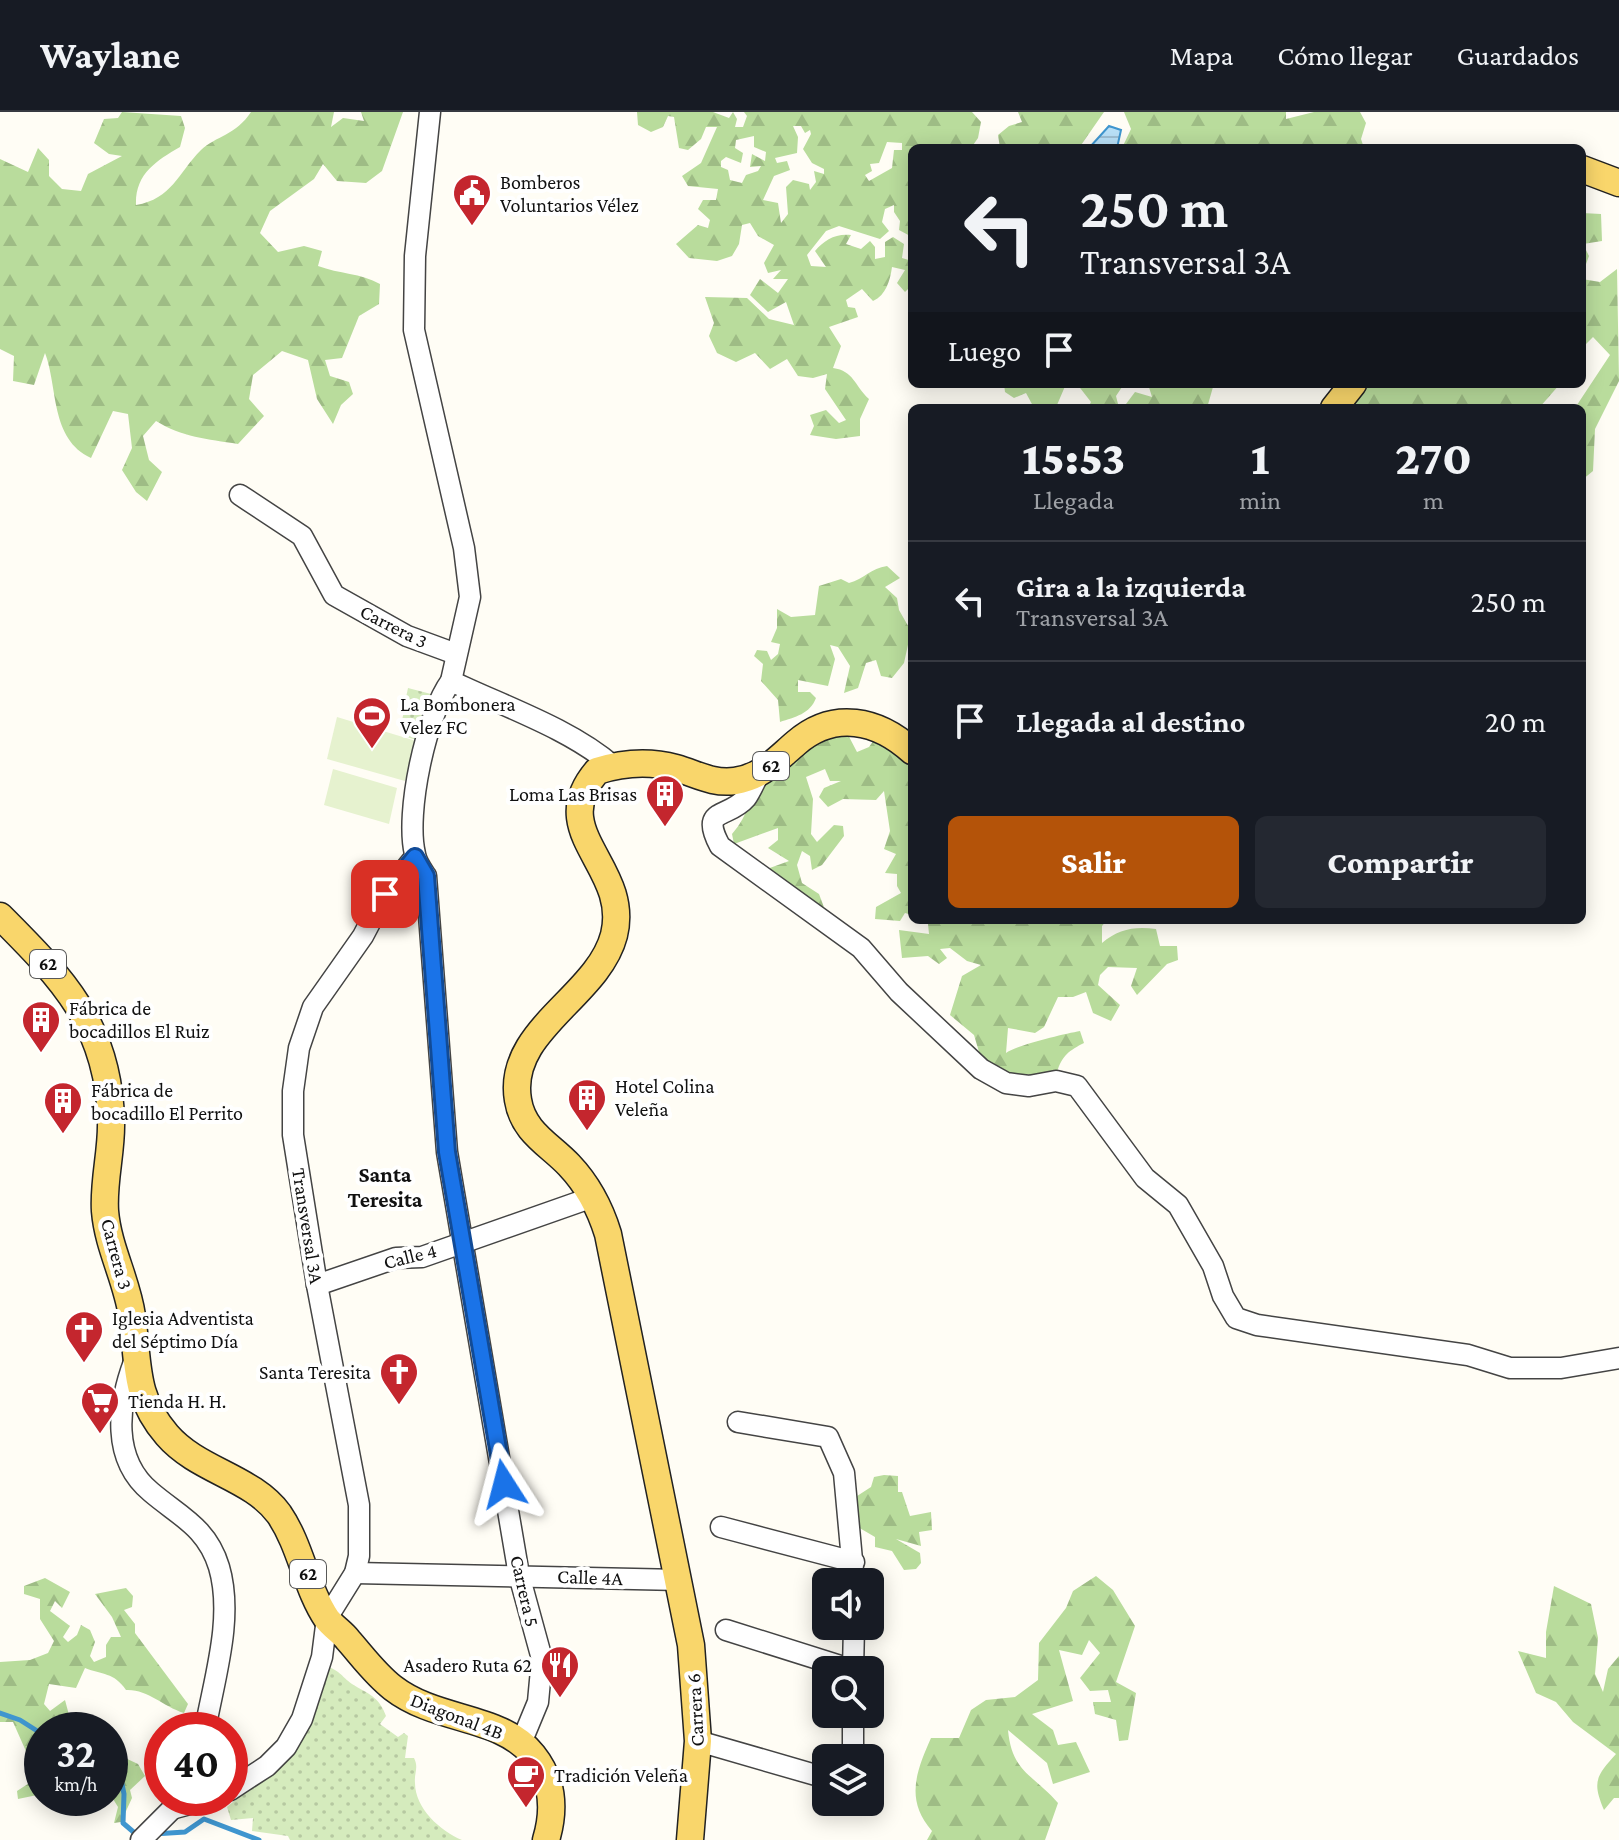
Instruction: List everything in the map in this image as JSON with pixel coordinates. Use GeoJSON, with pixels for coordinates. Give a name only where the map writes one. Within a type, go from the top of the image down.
{"type":"FeatureCollection","features":[{"type":"Feature","properties":{"kind":"main road"},"geometry":{"type":"LineString","coordinates":[[1586,171],[1619,183]]}},
{"type":"Feature","properties":{"kind":"main road"},"geometry":{"type":"LineString","coordinates":[[1337,404],[1350,388]]}},
{"type":"Feature","properties":{"kind":"main road","name":"62"},"geometry":{"type":"LineString","coordinates":[[613,766],[663,765],[712,781],[736,781],[759,774],[804,736],[837,723],[872,724],[908,748]]}},
{"type":"Feature","properties":{"kind":"main road","name":"Carrera 6"},"geometry":{"type":"LineString","coordinates":[[613,766],[597,771],[590,779],[582,796],[579,815],[586,842],[611,883],[616,908],[614,934],[605,958],[526,1052],[517,1085],[519,1108],[529,1129],[570,1166],[593,1197],[608,1234],[691,1645],[698,1741],[690,1840]]}},
{"type":"Feature","properties":{"kind":"main road","name":"Carrera 3"},"geometry":{"type":"LineString","coordinates":[[0,916],[71,991],[104,1065],[110,1087],[111,1126],[105,1170],[105,1213],[113,1255],[131,1308],[134,1362]]}},
{"type":"Feature","properties":{"kind":"main road","name":"Diagonal 4B"},"geometry":{"type":"LineString","coordinates":[[134,1362],[140,1389],[155,1419],[187,1455],[258,1495],[279,1515],[327,1618],[369,1667],[410,1700],[441,1714],[498,1729],[521,1743]]}},
{"type":"Feature","properties":{"kind":"main road","name":"62"},"geometry":{"type":"LineString","coordinates":[[521,1743],[537,1760],[548,1781],[551,1817],[546,1840]]}},
{"type":"Feature","properties":{"kind":"street","name":"Carrera 5"},"geometry":{"type":"LineString","coordinates":[[430,112],[415,256],[414,330],[464,548],[470,597],[451,681],[444,691],[428,738],[412,818],[415,857],[426,876],[447,1152],[519,1575],[542,1659],[538,1702],[521,1743]]}},
{"type":"Feature","properties":{"kind":"street","name":"Carrera 3"},"geometry":{"type":"LineString","coordinates":[[240,495],[302,536],[334,595],[407,636],[456,654]]}},
{"type":"Feature","properties":{"kind":"street"},"geometry":{"type":"LineString","coordinates":[[451,681],[569,735],[594,749],[613,766]]}},
{"type":"Feature","properties":{"kind":"street"},"geometry":{"type":"LineString","coordinates":[[759,774],[745,799],[717,813],[713,833],[720,846],[861,948],[899,992],[981,1069],[1006,1083],[1029,1086],[1056,1081],[1077,1086],[1145,1178],[1178,1205],[1213,1266],[1223,1296],[1236,1318],[1257,1325],[1468,1355],[1510,1368],[1561,1368],[1619,1358]]}},
{"type":"Feature","properties":{"kind":"street","name":"Transversal 3A"},"geometry":{"type":"LineString","coordinates":[[327,1618],[355,1573],[361,1539],[360,1514],[317,1285],[293,1135],[293,1091],[299,1048],[313,1007],[363,936],[385,894],[415,857]]}},
{"type":"Feature","properties":{"kind":"street","name":"Calle 4"},"geometry":{"type":"LineString","coordinates":[[317,1285],[396,1258],[422,1257],[593,1197]]}},
{"type":"Feature","properties":{"kind":"street","name":"Carrera 3"},"geometry":{"type":"LineString","coordinates":[[123,1452],[122,1411],[134,1362]]}},
{"type":"Feature","properties":{"kind":"street"},"geometry":{"type":"LineString","coordinates":[[155,1419],[140,1424],[130,1434],[123,1452],[147,1489],[176,1508],[195,1526],[210,1547],[220,1570],[224,1624],[208,1712]]}},
{"type":"Feature","properties":{"kind":"street"},"geometry":{"type":"LineString","coordinates":[[738,1422],[828,1437],[844,1473],[854,1568]]}},
{"type":"Feature","properties":{"kind":"street"},"geometry":{"type":"LineString","coordinates":[[721,1527],[842,1568]]}},
{"type":"Feature","properties":{"kind":"street","name":"Calle 4A"},"geometry":{"type":"LineString","coordinates":[[355,1573],[680,1580]]}},
{"type":"Feature","properties":{"kind":"street"},"geometry":{"type":"LineString","coordinates":[[248,1778],[267,1766],[286,1747],[302,1719],[322,1657],[327,1618]]}},
{"type":"Feature","properties":{"kind":"street"},"geometry":{"type":"LineString","coordinates":[[726,1630],[812,1657]]}},
{"type":"Feature","properties":{"kind":"street"},"geometry":{"type":"LineString","coordinates":[[698,1741],[812,1774]]}},
{"type":"Feature","properties":{"kind":"street"},"geometry":{"type":"LineString","coordinates":[[146,1836],[166,1816]]}},
{"type":"Feature","properties":{"kind":"green space"},"geometry":{"type":"Polygon","coordinates":[[[122,112],[181,116],[185,128],[180,147],[155,163],[143,177],[136,205],[166,191],[201,150],[239,126],[251,112],[334,112],[331,127],[343,118],[364,121],[361,112],[403,112],[382,171],[366,183],[337,181],[323,164],[314,179],[270,211],[260,233],[278,252],[304,246],[322,251],[318,266],[380,284],[379,304],[359,316],[342,358],[325,360],[330,376],[349,382],[353,394],[341,405],[333,424],[317,399],[308,360],[282,351],[253,375],[249,399],[264,416],[238,444],[185,434],[156,421],[143,436],[149,460],[162,472],[147,501],[136,492],[122,470],[132,448],[128,414],[113,411],[91,458],[68,438],[62,425],[45,353],[34,385],[13,381],[14,356],[0,349],[0,159],[28,172],[38,148],[49,160],[49,176],[62,189],[81,191],[88,174],[122,156],[109,154],[94,143],[104,119],[118,118],[122,112]]]}},
{"type":"Feature","properties":{"kind":"green space"},"geometry":{"type":"Polygon","coordinates":[[[637,112],[713,112],[729,118],[733,112],[737,119],[735,127],[743,127],[747,116],[744,112],[972,112],[981,122],[974,144],[908,144],[908,235],[899,230],[900,221],[894,212],[894,205],[885,209],[882,222],[889,231],[880,239],[839,226],[826,231],[807,255],[811,266],[826,267],[815,251],[840,235],[851,235],[846,244],[861,249],[870,241],[875,247],[875,259],[885,257],[885,242],[893,237],[904,244],[902,258],[908,260],[908,289],[905,292],[897,283],[905,270],[892,267],[884,291],[873,301],[862,289],[846,300],[848,307],[855,308],[858,317],[829,327],[841,346],[833,368],[850,375],[869,399],[860,419],[860,436],[836,439],[810,435],[814,426],[810,415],[826,410],[839,423],[846,420],[825,389],[827,374],[813,378],[798,376],[787,359],[770,369],[755,353],[736,362],[717,353],[709,336],[714,323],[705,297],[747,298],[769,319],[794,325],[786,302],[768,312],[750,295],[760,279],[778,293],[788,279],[773,279],[781,270],[768,273],[764,263],[774,245],[758,236],[750,223],[742,225],[739,244],[732,256],[717,261],[689,258],[676,244],[698,225],[708,228],[710,220],[698,209],[703,200],[716,200],[718,189],[688,186],[682,176],[701,163],[717,127],[706,127],[701,139],[688,150],[679,148],[674,117],[668,116],[663,127],[651,132],[638,125],[637,112]],[[793,126],[798,137],[797,153],[775,158],[777,163],[787,161],[790,170],[774,176],[763,200],[778,203],[781,223],[788,214],[786,187],[793,180],[809,184],[810,190],[816,182],[814,171],[824,174],[824,169],[812,163],[803,149],[810,130],[805,133],[801,126],[793,126]],[[754,136],[736,140],[735,148],[743,153],[741,163],[726,157],[721,161],[721,167],[728,170],[730,180],[742,183],[746,175],[758,171],[761,166],[750,167],[752,154],[765,161],[766,152],[754,147],[754,136]],[[887,142],[879,163],[870,164],[872,171],[865,175],[869,181],[892,168],[894,150],[902,150],[902,143],[887,142]]]}},
{"type":"Feature","properties":{"kind":"green space"},"geometry":{"type":"Polygon","coordinates":[[[1018,112],[1104,112],[1082,144],[999,144],[998,135],[1009,126],[1022,122],[1018,112]]]}},
{"type":"Feature","properties":{"kind":"green space"},"geometry":{"type":"Polygon","coordinates":[[[1124,112],[1286,112],[1286,119],[1314,112],[1360,112],[1366,123],[1361,139],[1363,144],[1124,144],[1131,129],[1124,112]]]}},
{"type":"Feature","properties":{"kind":"green space"},"geometry":{"type":"Polygon","coordinates":[[[1586,213],[1601,214],[1602,241],[1586,244],[1586,213]]]}},
{"type":"Feature","properties":{"kind":"green space"},"geometry":{"type":"Polygon","coordinates":[[[1617,269],[1619,381],[1595,429],[1593,471],[1586,477],[1586,404],[1578,404],[1610,355],[1593,337],[1586,344],[1586,280],[1600,282],[1617,269]]]}},
{"type":"Feature","properties":{"kind":"green space"},"geometry":{"type":"Polygon","coordinates":[[[1004,388],[1064,388],[1057,404],[1032,404],[1026,393],[1014,398],[1004,388]]]}},
{"type":"Feature","properties":{"kind":"green space"},"geometry":{"type":"Polygon","coordinates":[[[1080,388],[1121,388],[1116,396],[1118,404],[1091,402],[1080,388]]]}},
{"type":"Feature","properties":{"kind":"green space"},"geometry":{"type":"Polygon","coordinates":[[[1149,388],[1213,388],[1208,404],[1126,404],[1135,392],[1152,397],[1149,388]]]}},
{"type":"Feature","properties":{"kind":"green space"},"geometry":{"type":"Polygon","coordinates":[[[1357,388],[1556,388],[1542,404],[1345,404],[1357,388]]]}},
{"type":"Feature","properties":{"kind":"green space"},"geometry":{"type":"Polygon","coordinates":[[[887,566],[900,578],[885,587],[897,598],[899,610],[908,626],[904,663],[892,678],[881,676],[876,660],[866,663],[858,688],[844,693],[850,666],[838,647],[830,645],[835,659],[828,686],[798,680],[798,692],[810,692],[816,698],[806,711],[780,722],[778,700],[761,681],[763,664],[754,656],[757,650],[767,651],[771,660],[778,654],[780,644],[771,642],[777,628],[777,609],[791,617],[815,615],[819,586],[841,579],[849,583],[887,566]]]}},
{"type":"Feature","properties":{"kind":"green space"},"geometry":{"type":"Polygon","coordinates":[[[408,688],[431,694],[425,712],[404,707],[408,688]]]}},
{"type":"Feature","properties":{"kind":"green space"},"geometry":{"type":"Polygon","coordinates":[[[404,711],[424,716],[417,740],[403,736],[404,731],[400,730],[404,711]]]}},
{"type":"Feature","properties":{"kind":"green space","name":"La Bombonera Velez FC"},"geometry":{"type":"Polygon","coordinates":[[[337,717],[416,741],[405,781],[327,759],[337,717]]]}},
{"type":"Feature","properties":{"kind":"green space"},"geometry":{"type":"Polygon","coordinates":[[[845,729],[857,752],[869,747],[876,737],[894,746],[908,761],[908,914],[905,913],[900,921],[875,919],[876,907],[901,893],[897,886],[897,874],[885,873],[896,854],[884,849],[890,831],[884,791],[876,800],[843,799],[828,807],[819,797],[824,788],[841,781],[830,781],[825,769],[806,777],[813,799],[811,834],[817,842],[834,825],[843,826],[844,836],[822,865],[812,870],[810,856],[802,851],[797,865],[802,883],[819,894],[825,910],[767,869],[789,861],[768,848],[778,840],[778,828],[734,844],[732,834],[765,775],[776,779],[788,760],[814,742],[845,729]]]}},
{"type":"Feature","properties":{"kind":"green space"},"geometry":{"type":"Polygon","coordinates":[[[333,769],[397,788],[389,824],[324,805],[333,769]]]}},
{"type":"Feature","properties":{"kind":"green space"},"geometry":{"type":"Polygon","coordinates":[[[928,924],[1104,924],[1102,943],[1114,934],[1127,930],[1156,929],[1160,946],[1177,946],[1178,960],[1167,964],[1137,995],[1131,986],[1137,968],[1108,967],[1100,975],[1098,985],[1120,1005],[1111,1021],[1093,1013],[1086,992],[1073,997],[1058,997],[1044,1027],[1035,1033],[1008,1028],[1006,1053],[1030,1043],[1080,1031],[1084,1043],[1067,1054],[1057,1073],[1004,1076],[982,1062],[974,1035],[950,1015],[962,976],[981,965],[967,961],[950,948],[940,949],[947,958],[939,964],[928,956],[902,958],[899,930],[929,934],[928,924]]]}},
{"type":"Feature","properties":{"kind":"green space"},"geometry":{"type":"Polygon","coordinates":[[[898,1476],[898,1492],[902,1492],[910,1516],[931,1512],[932,1530],[919,1532],[921,1546],[896,1539],[920,1553],[921,1563],[916,1569],[904,1570],[892,1551],[875,1547],[875,1537],[851,1523],[854,1498],[871,1487],[874,1477],[898,1476]]]}},
{"type":"Feature","properties":{"kind":"green space"},"geometry":{"type":"Polygon","coordinates":[[[1096,1576],[1113,1590],[1135,1626],[1116,1682],[1136,1693],[1128,1740],[1119,1741],[1116,1720],[1095,1714],[1093,1702],[1111,1702],[1108,1690],[1090,1691],[1080,1678],[1100,1653],[1089,1640],[1082,1655],[1059,1650],[1073,1701],[1032,1714],[1053,1730],[1058,1745],[1076,1742],[1090,1772],[1053,1784],[1047,1763],[1008,1730],[1010,1744],[1019,1764],[1058,1803],[1045,1840],[927,1840],[932,1831],[918,1808],[916,1786],[931,1738],[959,1738],[971,1710],[986,1700],[1015,1697],[1038,1680],[1039,1643],[1066,1608],[1073,1591],[1096,1576]]]}},
{"type":"Feature","properties":{"kind":"green space"},"geometry":{"type":"Polygon","coordinates":[[[45,1578],[70,1592],[62,1608],[55,1601],[50,1611],[70,1626],[63,1637],[68,1642],[77,1635],[81,1625],[90,1630],[95,1642],[90,1656],[94,1662],[106,1657],[106,1645],[111,1637],[121,1637],[112,1617],[95,1594],[126,1588],[133,1596],[132,1607],[124,1610],[135,1624],[135,1633],[188,1704],[184,1712],[141,1692],[126,1690],[112,1677],[85,1668],[76,1688],[49,1684],[44,1704],[50,1711],[65,1700],[68,1712],[24,1712],[24,1747],[13,1722],[0,1722],[0,1662],[30,1660],[48,1653],[54,1641],[40,1619],[40,1599],[24,1594],[24,1586],[45,1578]]]}},
{"type":"Feature","properties":{"kind":"green space"},"geometry":{"type":"Polygon","coordinates":[[[1554,1586],[1591,1604],[1598,1638],[1595,1674],[1603,1692],[1608,1669],[1619,1656],[1619,1798],[1614,1798],[1604,1810],[1598,1793],[1598,1780],[1616,1754],[1573,1722],[1556,1702],[1536,1693],[1518,1651],[1546,1658],[1546,1632],[1554,1586]]]}},
{"type":"Feature","properties":{"kind":"green space"},"geometry":{"type":"Polygon","coordinates":[[[324,1666],[329,1667],[376,1700],[386,1716],[380,1724],[398,1737],[404,1733],[408,1736],[405,1758],[414,1758],[415,1761],[419,1801],[437,1825],[462,1840],[290,1840],[288,1836],[252,1831],[253,1818],[231,1820],[230,1816],[248,1816],[248,1790],[282,1762],[324,1666]]]}},
{"type":"Feature","properties":{"kind":"green space"},"geometry":{"type":"Polygon","coordinates":[[[128,1759],[138,1764],[144,1774],[130,1790],[132,1798],[128,1807],[128,1759]]]}},
{"type":"Feature","properties":{"kind":"green space"},"geometry":{"type":"Polygon","coordinates":[[[24,1786],[24,1798],[18,1799],[17,1791],[24,1786]]]}},
{"type":"Feature","properties":{"kind":"green space"},"geometry":{"type":"Polygon","coordinates":[[[116,1816],[124,1816],[121,1822],[114,1823],[116,1816]]]}},
{"type":"Feature","properties":{"kind":"water"},"geometry":{"type":"Polygon","coordinates":[[[1109,126],[1121,130],[1118,144],[1093,144],[1109,126]]]}},
{"type":"Feature","properties":{"kind":"waterway"},"geometry":{"type":"LineString","coordinates":[[0,1713],[24,1723]]}},
{"type":"Feature","properties":{"kind":"waterway"},"geometry":{"type":"LineString","coordinates":[[123,1816],[123,1823],[137,1835]]}},
{"type":"Feature","properties":{"kind":"waterway"},"geometry":{"type":"LineString","coordinates":[[154,1834],[185,1832],[204,1819],[259,1840]]}},
{"type":"Feature","properties":{"kind":"place","name":"Bomberos Voluntarios Vélez"},"geometry":{"type":"Point","coordinates":[472,227]}},
{"type":"Feature","properties":{"kind":"place","name":"La Bombonera Velez FC"},"geometry":{"type":"Point","coordinates":[372,750]}},
{"type":"Feature","properties":{"kind":"place","name":"Loma Las Brisas"},"geometry":{"type":"Point","coordinates":[665,828]}},
{"type":"Feature","properties":{"kind":"place","name":"Fábrica de bocadillos El Ruiz"},"geometry":{"type":"Point","coordinates":[41,1054]}},
{"type":"Feature","properties":{"kind":"place","name":"Hotel Colina Veleña"},"geometry":{"type":"Point","coordinates":[587,1132]}},
{"type":"Feature","properties":{"kind":"place","name":"Fábrica de bocadillo El Perrito"},"geometry":{"type":"Point","coordinates":[63,1135]}},
{"type":"Feature","properties":{"kind":"place","name":"Iglesia Adventista del Séptimo Día"},"geometry":{"type":"Point","coordinates":[84,1364]}},
{"type":"Feature","properties":{"kind":"place","name":"Santa Teresita"},"geometry":{"type":"Point","coordinates":[399,1406]}},
{"type":"Feature","properties":{"kind":"place","name":"Tienda H. H."},"geometry":{"type":"Point","coordinates":[100,1435]}},
{"type":"Feature","properties":{"kind":"place","name":"Asadero Ruta 62"},"geometry":{"type":"Point","coordinates":[560,1699]}},
{"type":"Feature","properties":{"kind":"place","name":"Tradición Veleña"},"geometry":{"type":"Point","coordinates":[526,1809]}},
{"type":"Feature","properties":{"kind":"district","name":"Santa Teresita"},"geometry":{"type":"Point","coordinates":[385,1186]}},
{"type":"Feature","properties":{"kind":"route"},"geometry":{"type":"LineString","coordinates":[[385,894],[415,857],[426,876],[447,1152],[504,1484]]}}]}
